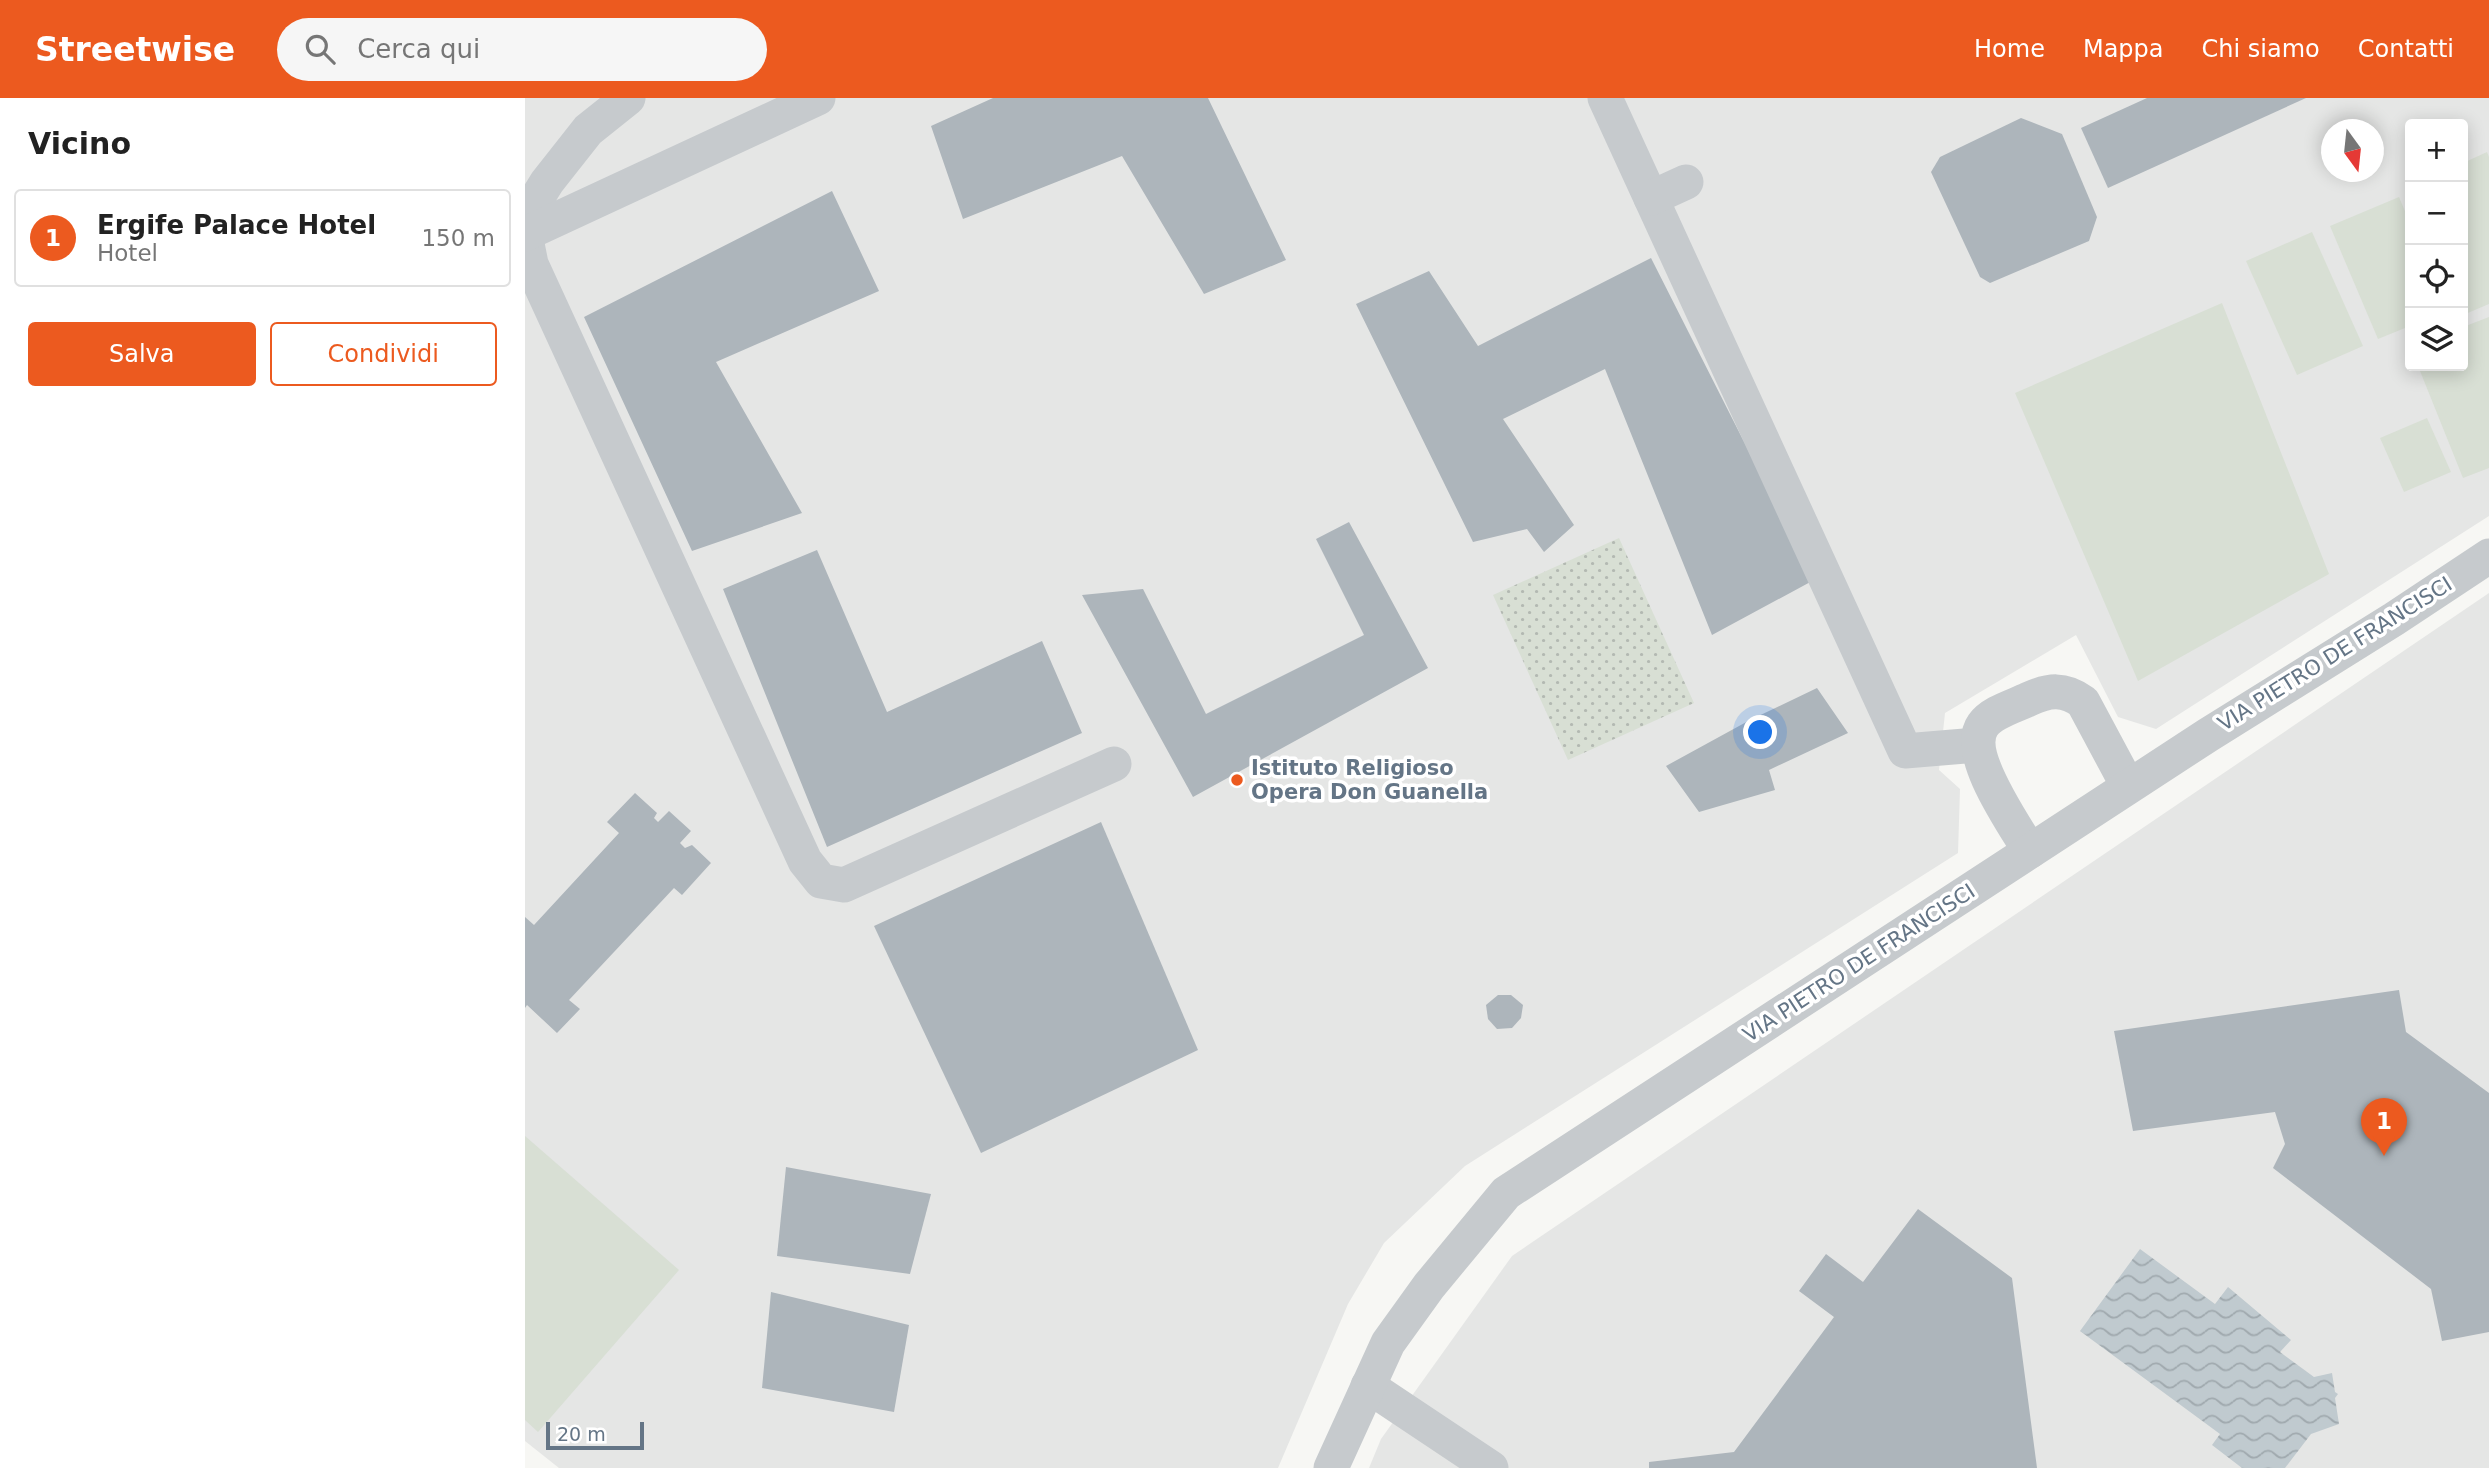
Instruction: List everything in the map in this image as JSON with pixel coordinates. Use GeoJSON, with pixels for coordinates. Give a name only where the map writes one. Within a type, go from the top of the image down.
{"type":"FeatureCollection","features":[{"type":"Feature","properties":{"kind":"street"},"geometry":{"type":"LineString","coordinates":[[628,98],[588,130],[547,182],[526,216],[525,234],[531,264],[805,861],[821,881],[844,886],[1114,764]]}},
{"type":"Feature","properties":{"kind":"street"},"geometry":{"type":"LineString","coordinates":[[525,234],[818,98]]}},
{"type":"Feature","properties":{"kind":"street"},"geometry":{"type":"LineString","coordinates":[[1605,98],[1905,751],[1977,745]]}},
{"type":"Feature","properties":{"kind":"street"},"geometry":{"type":"LineString","coordinates":[[1651,198],[1686,182]]}},
{"type":"Feature","properties":{"kind":"street","name":"VIA PIETRO DE FRANCISCI"},"geometry":{"type":"LineString","coordinates":[[1331,1468],[1388,1343],[1429,1286],[1506,1193],[2128,786],[2489,556]]}},
{"type":"Feature","properties":{"kind":"street"},"geometry":{"type":"LineString","coordinates":[[2030,851],[1994,793],[1977,745],[1983,724],[1997,714],[2045,692],[2072,693],[2083,702],[2128,786]]}},
{"type":"Feature","properties":{"kind":"street"},"geometry":{"type":"LineString","coordinates":[[1368,1386],[1491,1468]]}},
{"type":"Feature","properties":{"kind":"shaded area","name":"Istituto Religioso Opera Don Guanella"},"geometry":{"type":"Polygon","coordinates":[[[525,98],[2489,98],[2489,516],[2156,729],[2118,717],[2076,635],[1945,713],[1939,770],[1960,789],[1958,853],[1465,1166],[1384,1243],[1348,1304],[1278,1468],[559,1468],[525,1441],[525,98]]]}},
{"type":"Feature","properties":{"kind":"shaded area"},"geometry":{"type":"Polygon","coordinates":[[[2487,152],[2489,157],[2489,304],[2468,313],[2468,182],[2468,161],[2487,152]]]}},
{"type":"Feature","properties":{"kind":"shaded area"},"geometry":{"type":"Polygon","coordinates":[[[2399,197],[2405,211],[2405,328],[2378,339],[2330,226],[2399,197]]]}},
{"type":"Feature","properties":{"kind":"shaded area"},"geometry":{"type":"Polygon","coordinates":[[[2312,232],[2363,346],[2297,375],[2246,261],[2312,232]]]}},
{"type":"Feature","properties":{"kind":"shaded area"},"geometry":{"type":"Polygon","coordinates":[[[2222,303],[2329,574],[2138,681],[2015,393],[2222,303]]]}},
{"type":"Feature","properties":{"kind":"shaded area"},"geometry":{"type":"Polygon","coordinates":[[[2489,317],[2489,468],[2463,478],[2420,371],[2468,371],[2468,325],[2489,317]]]}},
{"type":"Feature","properties":{"kind":"shaded area"},"geometry":{"type":"Polygon","coordinates":[[[2427,418],[2451,472],[2404,492],[2380,438],[2427,418]]]}},
{"type":"Feature","properties":{"kind":"shaded area"},"geometry":{"type":"Polygon","coordinates":[[[1619,538],[1694,703],[1568,760],[1493,595],[1619,538]]]}},
{"type":"Feature","properties":{"kind":"shaded area"},"geometry":{"type":"Polygon","coordinates":[[[2489,593],[2489,1468],[1369,1468],[1381,1439],[1512,1256],[2489,593]]]}},
{"type":"Feature","properties":{"kind":"shaded area"},"geometry":{"type":"Polygon","coordinates":[[[525,1136],[679,1270],[538,1432],[525,1420],[525,1136]]]}},
{"type":"Feature","properties":{"kind":"water"},"geometry":{"type":"Polygon","coordinates":[[[2140,1249],[2215,1304],[2228,1287],[2291,1340],[2280,1352],[2314,1377],[2332,1373],[2335,1392],[2338,1394],[2335,1398],[2339,1424],[2311,1434],[2285,1468],[2242,1468],[2212,1445],[2220,1434],[2080,1331],[2140,1249]]]}},
{"type":"Feature","properties":{"kind":"building"},"geometry":{"type":"Polygon","coordinates":[[[993,98],[1208,98],[1286,260],[1204,294],[1122,156],[963,219],[931,126],[993,98]]]}},
{"type":"Feature","properties":{"kind":"building"},"geometry":{"type":"Polygon","coordinates":[[[2147,98],[2306,98],[2108,188],[2081,128],[2147,98]]]}},
{"type":"Feature","properties":{"kind":"building"},"geometry":{"type":"Polygon","coordinates":[[[2021,118],[2062,134],[2097,217],[2089,241],[1990,283],[1980,277],[1931,172],[1940,157],[2021,118]]]}},
{"type":"Feature","properties":{"kind":"building"},"geometry":{"type":"Polygon","coordinates":[[[832,191],[879,291],[716,362],[802,513],[692,551],[584,317],[832,191]]]}},
{"type":"Feature","properties":{"kind":"building"},"geometry":{"type":"Polygon","coordinates":[[[1651,258],[1814,580],[1712,635],[1605,369],[1503,419],[1574,525],[1544,552],[1527,529],[1473,542],[1356,304],[1429,271],[1478,346],[1651,258]]]}},
{"type":"Feature","properties":{"kind":"building"},"geometry":{"type":"Polygon","coordinates":[[[1349,522],[1428,668],[1193,797],[1082,595],[1143,589],[1206,714],[1364,635],[1316,539],[1349,522]]]}},
{"type":"Feature","properties":{"kind":"building"},"geometry":{"type":"Polygon","coordinates":[[[817,550],[887,712],[1042,641],[1082,733],[827,847],[723,589],[817,550]]]}},
{"type":"Feature","properties":{"kind":"building"},"geometry":{"type":"Polygon","coordinates":[[[1817,688],[1848,733],[1769,770],[1775,790],[1699,812],[1666,766],[1750,720],[1817,688]]]}},
{"type":"Feature","properties":{"kind":"building"},"geometry":{"type":"Polygon","coordinates":[[[635,793],[657,813],[654,818],[658,822],[669,811],[691,831],[680,843],[685,848],[692,845],[711,863],[682,895],[674,888],[569,1000],[580,1009],[557,1033],[527,1005],[525,1008],[525,917],[534,925],[619,833],[607,822],[635,793]]]}},
{"type":"Feature","properties":{"kind":"building"},"geometry":{"type":"Polygon","coordinates":[[[1101,822],[1198,1050],[981,1153],[874,926],[1101,822]]]}},
{"type":"Feature","properties":{"kind":"building"},"geometry":{"type":"Polygon","coordinates":[[[2399,990],[2406,1032],[2489,1093],[2489,1332],[2442,1341],[2431,1289],[2273,1168],[2285,1144],[2275,1112],[2133,1131],[2114,1031],[2399,990]]]}},
{"type":"Feature","properties":{"kind":"building"},"geometry":{"type":"Polygon","coordinates":[[[1498,995],[1511,995],[1523,1005],[1521,1018],[1512,1028],[1497,1029],[1488,1019],[1486,1005],[1498,995]]]}},
{"type":"Feature","properties":{"kind":"building"},"geometry":{"type":"Polygon","coordinates":[[[786,1167],[931,1194],[910,1274],[777,1256],[786,1167]]]}},
{"type":"Feature","properties":{"kind":"building"},"geometry":{"type":"Polygon","coordinates":[[[1918,1209],[2012,1278],[2037,1468],[1649,1468],[1649,1462],[1734,1452],[1834,1317],[1799,1291],[1826,1254],[1863,1282],[1918,1209]]]}},
{"type":"Feature","properties":{"kind":"building"},"geometry":{"type":"Polygon","coordinates":[[[771,1292],[909,1325],[894,1412],[762,1388],[771,1292]]]}},
{"type":"Feature","properties":{"kind":"place","name":"Istituto Religioso Opera Don Guanella"},"geometry":{"type":"Point","coordinates":[1237,780]}},
{"type":"Feature","properties":{"kind":"place","name":"Ergife Palace Hotel"},"geometry":{"type":"Point","coordinates":[2384,1156]}}]}
